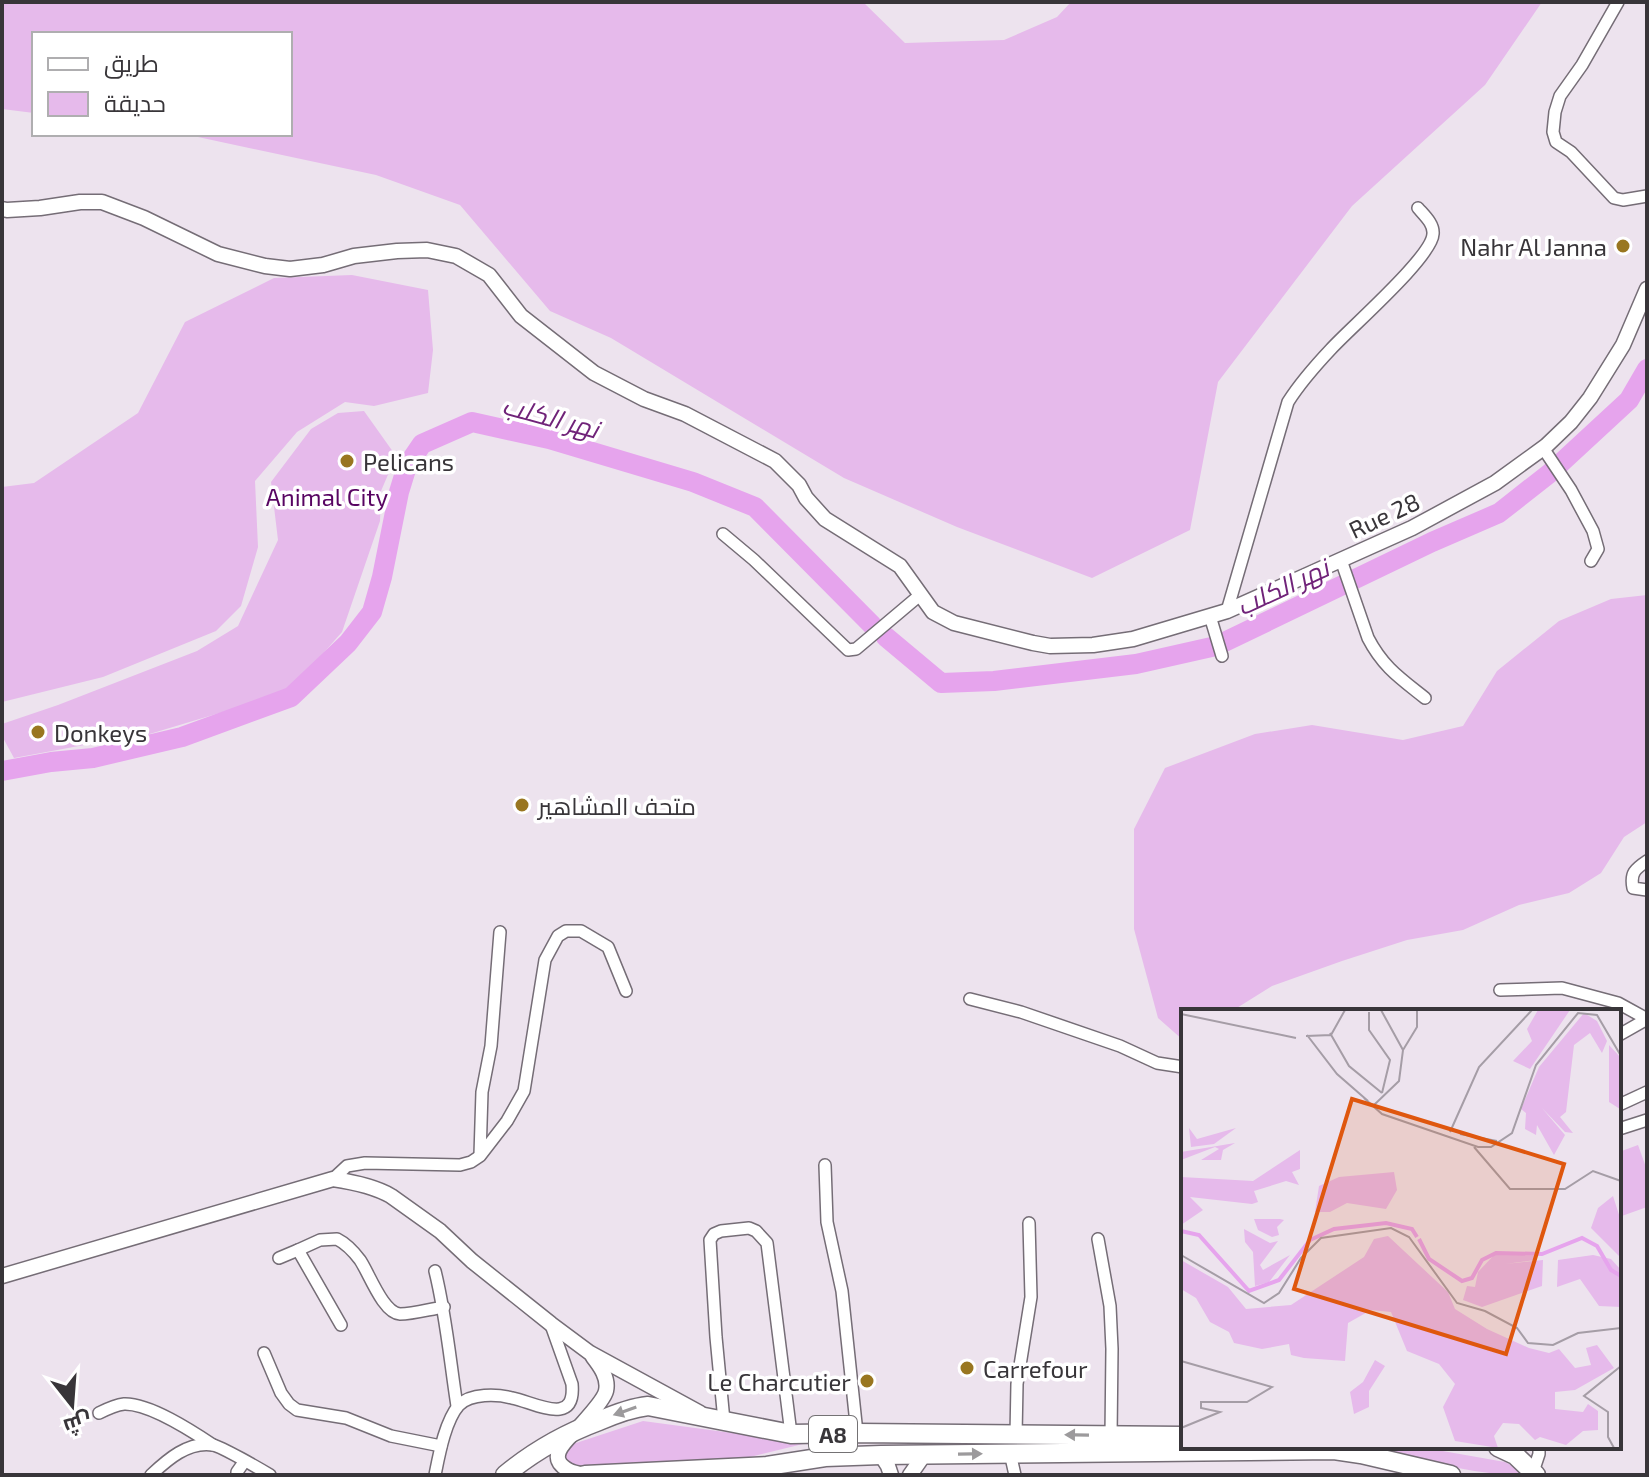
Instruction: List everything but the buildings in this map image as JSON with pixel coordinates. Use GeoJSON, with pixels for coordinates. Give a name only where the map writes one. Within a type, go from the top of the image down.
{"type":"FeatureCollection","features":[{"type":"Feature","properties":{"kind":"highway","name":"A8"},"geometry":{"type":"LineString","coordinates":[[505,1475],[546,1444],[579,1428],[633,1407],[648,1406],[791,1434],[1181,1436]]}},
{"type":"Feature","properties":{"kind":"highway"},"geometry":{"type":"LineString","coordinates":[[1502,1449],[1515,1455],[1534,1474]]}},
{"type":"Feature","properties":{"kind":"highway","name":"A8"},"geometry":{"type":"LineString","coordinates":[[586,1475],[767,1466],[825,1457],[1252,1450],[1334,1450],[1361,1454],[1416,1470],[1451,1475]]}},
{"type":"Feature","properties":{"kind":"street"},"geometry":{"type":"LineString","coordinates":[[1618,2],[1582,65],[1560,96],[1553,136],[1614,198],[1623,200],[1647,196]]}},
{"type":"Feature","properties":{"kind":"street","name":"Rue 28"},"geometry":{"type":"LineString","coordinates":[[2,209],[102,202],[144,218],[218,254],[290,269],[397,251],[427,250],[456,256],[489,275],[521,316],[594,373],[644,399],[705,423],[775,461],[799,485],[825,519],[900,566],[933,612],[954,623],[1050,646],[1093,645],[1133,639],[1210,618],[1412,528],[1495,483],[1546,452],[1590,398],[1623,345],[1647,289]]}},
{"type":"Feature","properties":{"kind":"street"},"geometry":{"type":"LineString","coordinates":[[1227,611],[1288,402],[1331,348],[1430,247],[1431,224],[1418,208]]}},
{"type":"Feature","properties":{"kind":"street"},"geometry":{"type":"LineString","coordinates":[[1546,452],[1593,531],[1598,546],[1591,561]]}},
{"type":"Feature","properties":{"kind":"street"},"geometry":{"type":"LineString","coordinates":[[723,534],[848,650],[856,649],[920,595]]}},
{"type":"Feature","properties":{"kind":"street"},"geometry":{"type":"LineString","coordinates":[[1341,560],[1374,649],[1387,668],[1425,698]]}},
{"type":"Feature","properties":{"kind":"street"},"geometry":{"type":"LineString","coordinates":[[1210,618],[1222,656]]}},
{"type":"Feature","properties":{"kind":"street"},"geometry":{"type":"LineString","coordinates":[[1647,861],[1636,869],[1631,878],[1633,888],[1647,890]]}},
{"type":"Feature","properties":{"kind":"street"},"geometry":{"type":"LineString","coordinates":[[2,1276],[333,1179],[347,1166],[365,1163],[460,1165],[471,1162],[480,1156],[507,1121],[524,1091],[545,960],[558,936],[566,931],[581,931],[608,947],[626,991]]}},
{"type":"Feature","properties":{"kind":"street"},"geometry":{"type":"LineString","coordinates":[[480,1156],[482,1092],[491,1046],[500,932]]}},
{"type":"Feature","properties":{"kind":"street"},"geometry":{"type":"LineString","coordinates":[[1500,990],[1562,988],[1618,1003],[1647,1019]]}},
{"type":"Feature","properties":{"kind":"street"},"geometry":{"type":"LineString","coordinates":[[970,999],[1021,1012],[1120,1046],[1157,1063],[1181,1067]]}},
{"type":"Feature","properties":{"kind":"street"},"geometry":{"type":"LineString","coordinates":[[1621,1034],[1647,1019]]}},
{"type":"Feature","properties":{"kind":"street"},"geometry":{"type":"LineString","coordinates":[[1621,1104],[1647,1092]]}},
{"type":"Feature","properties":{"kind":"street"},"geometry":{"type":"LineString","coordinates":[[1621,1128],[1647,1120]]}},
{"type":"Feature","properties":{"kind":"street"},"geometry":{"type":"LineString","coordinates":[[825,1165],[827,1222],[842,1291],[857,1433]]}},
{"type":"Feature","properties":{"kind":"street"},"geometry":{"type":"LineString","coordinates":[[333,1179],[364,1185],[391,1196],[440,1231],[472,1261],[590,1353],[718,1420],[710,1240],[721,1231],[749,1228],[756,1231],[767,1243],[791,1434]]}},
{"type":"Feature","properties":{"kind":"street"},"geometry":{"type":"LineString","coordinates":[[1016,1435],[1017,1384],[1031,1297],[1029,1223]]}},
{"type":"Feature","properties":{"kind":"street"},"geometry":{"type":"LineString","coordinates":[[279,1258],[320,1240],[337,1239],[361,1261],[391,1311],[398,1314],[444,1307]]}},
{"type":"Feature","properties":{"kind":"street"},"geometry":{"type":"LineString","coordinates":[[1098,1239],[1110,1306],[1111,1436]]}},
{"type":"Feature","properties":{"kind":"street"},"geometry":{"type":"LineString","coordinates":[[298,1250],[341,1325]]}},
{"type":"Feature","properties":{"kind":"street"},"geometry":{"type":"LineString","coordinates":[[435,1271],[444,1307],[457,1406],[441,1446],[435,1475]]}},
{"type":"Feature","properties":{"kind":"street"},"geometry":{"type":"LineString","coordinates":[[457,1406],[465,1400],[495,1396],[510,1397],[549,1409],[566,1407],[573,1394],[572,1384],[551,1324]]}},
{"type":"Feature","properties":{"kind":"street"},"geometry":{"type":"LineString","coordinates":[[264,1353],[281,1393],[297,1410],[346,1418],[391,1436],[441,1446]]}},
{"type":"Feature","properties":{"kind":"street"},"geometry":{"type":"LineString","coordinates":[[586,1475],[568,1471],[560,1463],[559,1451],[563,1442],[579,1428],[606,1393],[604,1372],[590,1353]]}},
{"type":"Feature","properties":{"kind":"street"},"geometry":{"type":"LineString","coordinates":[[99,1413],[126,1404],[138,1406],[168,1418],[270,1475]]}},
{"type":"Feature","properties":{"kind":"street"},"geometry":{"type":"LineString","coordinates":[[151,1475],[179,1452],[213,1445]]}},
{"type":"Feature","properties":{"kind":"street"},"geometry":{"type":"LineString","coordinates":[[1534,1474],[1539,1449]]}},
{"type":"Feature","properties":{"kind":"street"},"geometry":{"type":"LineString","coordinates":[[1010,1453],[1015,1475]]}},
{"type":"Feature","properties":{"kind":"street"},"geometry":{"type":"LineString","coordinates":[[881,1455],[891,1475]]}},
{"type":"Feature","properties":{"kind":"street"},"geometry":{"type":"LineString","coordinates":[[910,1475],[924,1455]]}},
{"type":"Feature","properties":{"kind":"street"},"geometry":{"type":"LineString","coordinates":[[237,1475],[244,1462]]}},
{"type":"Feature","properties":{"kind":"green space"},"geometry":{"type":"Polygon","coordinates":[[[2,2],[863,2],[905,43],[1004,40],[1057,17],[1071,2],[1542,2],[1485,85],[1352,206],[1218,382],[1190,530],[1092,578],[957,527],[844,478],[611,338],[550,311],[460,205],[376,175],[193,136],[292,136],[292,32],[32,32],[32,113],[2,109],[2,2]]]}},
{"type":"Feature","properties":{"kind":"green space"},"geometry":{"type":"Polygon","coordinates":[[[352,275],[428,290],[433,350],[428,393],[374,406],[345,402],[297,432],[255,481],[258,547],[241,606],[216,631],[103,677],[2,702],[2,487],[34,483],[138,413],[185,322],[274,278],[352,275]]]}},
{"type":"Feature","properties":{"kind":"green space","name":"Animal City"},"geometry":{"type":"Polygon","coordinates":[[[364,411],[396,456],[381,491],[380,521],[342,632],[289,692],[133,739],[14,758],[2,736],[2,724],[197,651],[238,626],[278,540],[271,482],[311,429],[338,413],[364,411]]]}},
{"type":"Feature","properties":{"kind":"green space"},"geometry":{"type":"Polygon","coordinates":[[[1647,595],[1647,822],[1624,837],[1601,873],[1569,893],[1519,905],[1463,930],[1407,940],[1272,986],[1235,1009],[1181,1009],[1181,1038],[1158,1018],[1134,929],[1134,829],[1165,768],[1255,734],[1312,725],[1403,740],[1463,726],[1497,671],[1559,621],[1611,599],[1647,595]]]}},
{"type":"Feature","properties":{"kind":"green space"},"geometry":{"type":"Polygon","coordinates":[[[1638,1145],[1647,1170],[1647,1207],[1621,1216],[1621,1151],[1638,1145]]]}},
{"type":"Feature","properties":{"kind":"green space"},"geometry":{"type":"Polygon","coordinates":[[[643,1421],[807,1443],[746,1458],[586,1465],[571,1465],[566,1461],[564,1455],[570,1445],[643,1421]]]}},
{"type":"Feature","properties":{"kind":"green space"},"geometry":{"type":"Polygon","coordinates":[[[1380,1449],[1431,1449],[1505,1462],[1521,1475],[1465,1469],[1380,1449]]]}},
{"type":"Feature","properties":{"kind":"waterway","name":"نهر الكلب"},"geometry":{"type":"LineString","coordinates":[[886,637],[941,683],[994,681],[1136,664],[1216,646],[1499,513],[1550,473],[1629,400],[1647,369]]}},
{"type":"Feature","properties":{"kind":"waterway","name":"نهر الكلب"},"geometry":{"type":"LineString","coordinates":[[2,771],[93,758],[182,737],[291,697],[348,643],[372,612],[407,466],[422,444],[472,422],[549,439],[693,482],[755,507],[872,625]]}},
{"type":"Feature","properties":{"kind":"place","name":"Nahr Al Janna"},"geometry":{"type":"Point","coordinates":[1623,246]}},
{"type":"Feature","properties":{"kind":"place","name":"Pelicans"},"geometry":{"type":"Point","coordinates":[347,461]}},
{"type":"Feature","properties":{"kind":"place","name":"Donkeys"},"geometry":{"type":"Point","coordinates":[38,732]}},
{"type":"Feature","properties":{"kind":"place","name":"متحف المشاهير"},"geometry":{"type":"Point","coordinates":[522,805]}},
{"type":"Feature","properties":{"kind":"place","name":"Carrefour"},"geometry":{"type":"Point","coordinates":[967,1368]}},
{"type":"Feature","properties":{"kind":"place","name":"Le Charcutier"},"geometry":{"type":"Point","coordinates":[867,1381]}}]}
